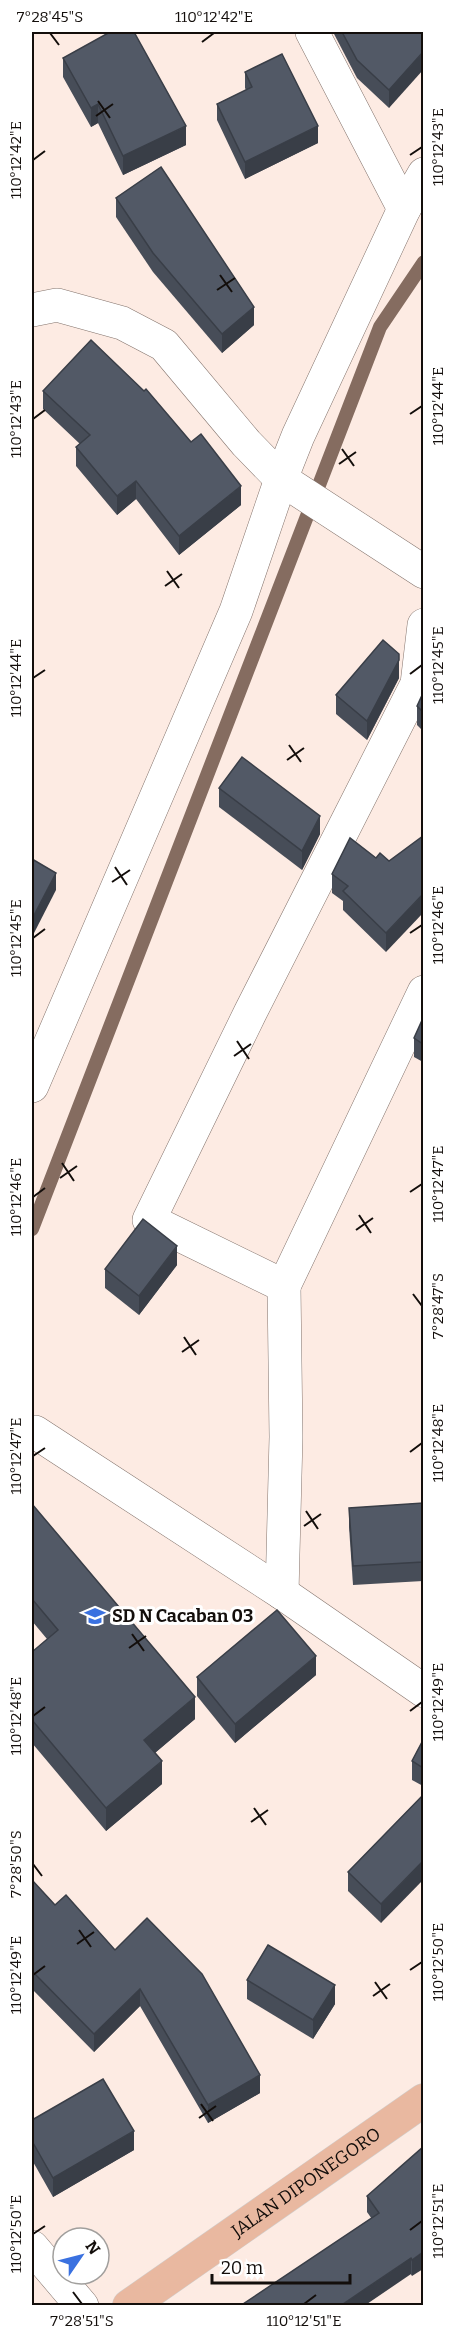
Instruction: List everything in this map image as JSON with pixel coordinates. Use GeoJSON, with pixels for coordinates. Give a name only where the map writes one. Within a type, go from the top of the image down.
{"type":"FeatureCollection","features":[{"type":"Feature","properties":{"kind":"main road","name":"JALAN DIPONEGORO"},"geometry":{"type":"LineString","coordinates":[[129,2306],[423,2100]]}},
{"type":"Feature","properties":{"kind":"street"},"geometry":{"type":"LineString","coordinates":[[312,32],[404,209]]}},
{"type":"Feature","properties":{"kind":"street"},"geometry":{"type":"LineString","coordinates":[[32,1086],[289,484],[298,436],[404,209],[423,174]]}},
{"type":"Feature","properties":{"kind":"street"},"geometry":{"type":"LineString","coordinates":[[32,310],[57,305],[122,323],[164,345],[246,443],[289,484],[423,572]]}},
{"type":"Feature","properties":{"kind":"street"},"geometry":{"type":"LineString","coordinates":[[284,1286],[149,1220],[250,1013],[417,684],[423,625]]}},
{"type":"Feature","properties":{"kind":"street"},"geometry":{"type":"LineString","coordinates":[[282,1593],[286,1437],[284,1286],[423,992]]}},
{"type":"Feature","properties":{"kind":"street"},"geometry":{"type":"LineString","coordinates":[[35,1432],[282,1593],[423,1691]]}},
{"type":"Feature","properties":{"kind":"street"},"geometry":{"type":"LineString","coordinates":[[32,2247],[82,2306]]}},
{"type":"Feature","properties":{"kind":"building"},"geometry":{"type":"Polygon","coordinates":[[[110,32],[134,32],[186,126],[123,156],[98,104],[91,108],[63,58],[110,32]]]}},
{"type":"Feature","properties":{"kind":"building"},"geometry":{"type":"Polygon","coordinates":[[[342,32],[422,32],[423,52],[389,90],[357,60],[342,32]]]}},
{"type":"Feature","properties":{"kind":"building"},"geometry":{"type":"Polygon","coordinates":[[[282,54],[318,126],[245,162],[217,104],[252,87],[245,72],[282,54]]]}},
{"type":"Feature","properties":{"kind":"building"},"geometry":{"type":"Polygon","coordinates":[[[161,167],[254,307],[222,334],[153,253],[116,198],[161,167]]]}},
{"type":"Feature","properties":{"kind":"building"},"geometry":{"type":"Polygon","coordinates":[[[91,340],[144,391],[146,389],[191,442],[201,434],[241,486],[179,536],[136,481],[117,496],[76,447],[90,435],[43,391],[91,340]]]}},
{"type":"Feature","properties":{"kind":"building"},"geometry":{"type":"Polygon","coordinates":[[[383,640],[399,654],[399,660],[367,721],[336,695],[383,640]]]}},
{"type":"Feature","properties":{"kind":"building"},"geometry":{"type":"Polygon","coordinates":[[[423,693],[423,712],[417,706],[423,693]]]}},
{"type":"Feature","properties":{"kind":"building"},"geometry":{"type":"Polygon","coordinates":[[[242,757],[320,816],[302,851],[219,788],[242,757]]]}},
{"type":"Feature","properties":{"kind":"building"},"geometry":{"type":"Polygon","coordinates":[[[423,836],[423,894],[386,933],[343,891],[348,886],[332,874],[350,838],[376,858],[380,853],[389,861],[423,836]]]}},
{"type":"Feature","properties":{"kind":"building"},"geometry":{"type":"Polygon","coordinates":[[[32,859],[56,873],[32,919],[32,859]]]}},
{"type":"Feature","properties":{"kind":"building"},"geometry":{"type":"Polygon","coordinates":[[[423,1018],[423,1044],[414,1038],[423,1018]]]}},
{"type":"Feature","properties":{"kind":"building"},"geometry":{"type":"Polygon","coordinates":[[[143,1219],[177,1246],[139,1296],[105,1269],[143,1219]]]}},
{"type":"Feature","properties":{"kind":"building"},"geometry":{"type":"Polygon","coordinates":[[[423,1503],[423,1562],[353,1566],[349,1508],[423,1503]]]}},
{"type":"Feature","properties":{"kind":"building"},"geometry":{"type":"Polygon","coordinates":[[[32,1504],[195,1697],[144,1740],[162,1761],[106,1808],[32,1720],[32,1652],[58,1630],[32,1599],[32,1504]]]}},
{"type":"Feature","properties":{"kind":"building"},"geometry":{"type":"Polygon","coordinates":[[[277,1610],[316,1656],[235,1724],[197,1677],[277,1610]]]}},
{"type":"Feature","properties":{"kind":"building"},"geometry":{"type":"Polygon","coordinates":[[[423,1740],[423,1768],[412,1761],[423,1740]]]}},
{"type":"Feature","properties":{"kind":"building"},"geometry":{"type":"Polygon","coordinates":[[[423,1795],[423,1861],[381,1904],[348,1872],[423,1795]]]}},
{"type":"Feature","properties":{"kind":"building"},"geometry":{"type":"Polygon","coordinates":[[[32,1880],[55,1905],[66,1895],[115,1950],[147,1918],[202,1974],[260,2075],[208,2105],[140,1989],[94,2034],[32,1971],[32,1880]]]}},
{"type":"Feature","properties":{"kind":"building"},"geometry":{"type":"Polygon","coordinates":[[[268,1945],[335,1985],[313,2020],[247,1980],[268,1945]]]}},
{"type":"Feature","properties":{"kind":"building"},"geometry":{"type":"Polygon","coordinates":[[[103,2079],[134,2131],[53,2178],[32,2141],[32,2120],[103,2079]]]}},
{"type":"Feature","properties":{"kind":"building"},"geometry":{"type":"Polygon","coordinates":[[[423,2147],[423,2252],[340,2306],[240,2306],[379,2213],[367,2196],[423,2147]]]}},
{"type":"Feature","properties":{"kind":"waterway"},"geometry":{"type":"LineString","coordinates":[[32,1229],[380,327],[424,262]]}},
{"type":"Feature","properties":{"kind":"place","name":"SD N Cacaban 03"},"geometry":{"type":"Point","coordinates":[95,1616]}}]}
